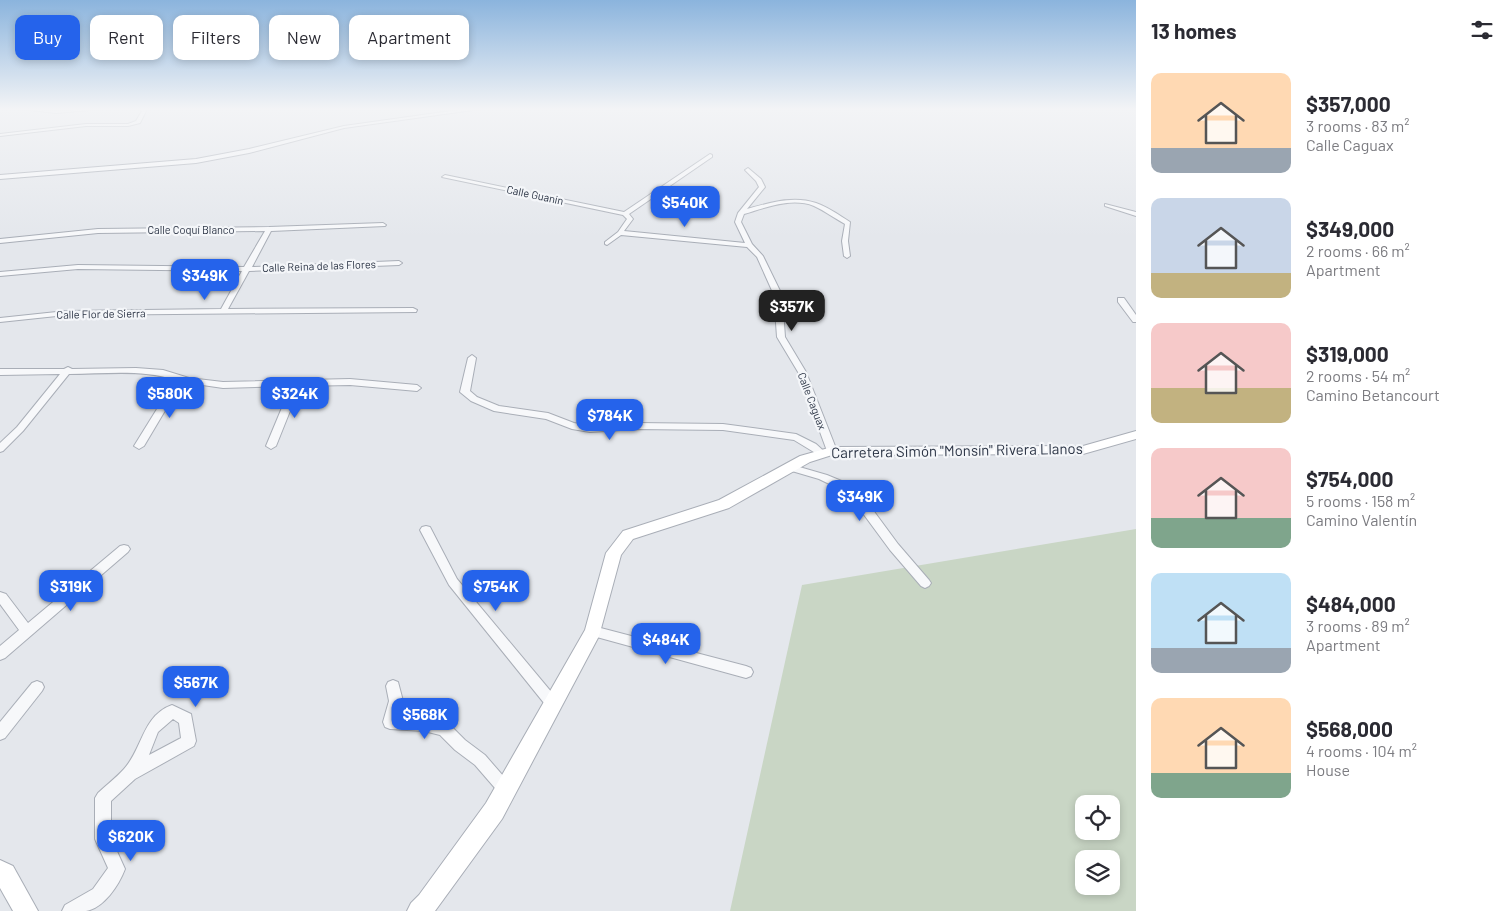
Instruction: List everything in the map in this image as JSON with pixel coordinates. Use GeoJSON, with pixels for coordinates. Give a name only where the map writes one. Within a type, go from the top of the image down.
{"type":"FeatureCollection","features":[{"type":"Feature","properties":{"kind":"street"},"geometry":{"type":"LineString","coordinates":[[0,177],[196,161],[246,152]]}},
{"type":"Feature","properties":{"kind":"street"},"geometry":{"type":"LineString","coordinates":[[607,243],[620,233],[630,218],[625,214],[710,156]]}},
{"type":"Feature","properties":{"kind":"street"},"geometry":{"type":"LineString","coordinates":[[741,213],[762,187],[759,180],[748,170]]}},
{"type":"Feature","properties":{"kind":"street","name":"Calle Guanín"},"geometry":{"type":"LineString","coordinates":[[446,177],[625,214]]}},
{"type":"Feature","properties":{"kind":"street"},"geometry":{"type":"LineString","coordinates":[[741,213],[786,202],[802,201],[813,204],[848,223],[847,256]]}},
{"type":"Feature","properties":{"kind":"street"},"geometry":{"type":"LineString","coordinates":[[1107,205],[1136,214]]}},
{"type":"Feature","properties":{"kind":"street","name":"Calle Caguax"},"geometry":{"type":"LineString","coordinates":[[741,213],[738,222],[749,245],[760,256],[778,295],[781,337],[802,372],[827,453]]}},
{"type":"Feature","properties":{"kind":"street","name":"Calle Coquí Blanco"},"geometry":{"type":"LineString","coordinates":[[0,241],[98,231],[269,229],[383,224]]}},
{"type":"Feature","properties":{"kind":"street"},"geometry":{"type":"LineString","coordinates":[[223,312],[269,229]]}},
{"type":"Feature","properties":{"kind":"street"},"geometry":{"type":"LineString","coordinates":[[620,233],[749,245]]}},
{"type":"Feature","properties":{"kind":"street","name":"Calle Reina de las Flores"},"geometry":{"type":"LineString","coordinates":[[0,274],[78,267],[246,269],[399,263]]}},
{"type":"Feature","properties":{"kind":"street"},"geometry":{"type":"LineString","coordinates":[[1122,300],[1136,320]]}},
{"type":"Feature","properties":{"kind":"street","name":"Calle Flor de Sierra"},"geometry":{"type":"LineString","coordinates":[[0,320],[66,313],[413,310]]}},
{"type":"Feature","properties":{"kind":"street"},"geometry":{"type":"LineString","coordinates":[[472,358],[465,392],[474,399],[497,409],[548,416],[572,426],[590,429],[636,426],[723,427],[796,437],[827,453]]}},
{"type":"Feature","properties":{"kind":"street"},"geometry":{"type":"LineString","coordinates":[[0,449],[20,429],[68,370]]}},
{"type":"Feature","properties":{"kind":"street"},"geometry":{"type":"LineString","coordinates":[[0,372],[136,371],[163,373],[180,378],[223,385],[350,382],[417,388]]}},
{"type":"Feature","properties":{"kind":"street"},"geometry":{"type":"LineString","coordinates":[[138,446],[180,378]]}},
{"type":"Feature","properties":{"kind":"street"},"geometry":{"type":"LineString","coordinates":[[271,446],[297,383]]}},
{"type":"Feature","properties":{"kind":"street","name":"Carretera Simón \"Monsín\" Rivera Llanos"},"geometry":{"type":"LineString","coordinates":[[419,911],[428,903],[494,811],[506,790],[593,631],[614,553],[628,535],[724,504],[789,468],[827,453],[1083,450],[1136,435]]}},
{"type":"Feature","properties":{"kind":"street"},"geometry":{"type":"LineString","coordinates":[[789,468],[823,477],[852,490],[894,547],[925,583]]}},
{"type":"Feature","properties":{"kind":"street"},"geometry":{"type":"LineString","coordinates":[[426,530],[453,582],[553,704]]}},
{"type":"Feature","properties":{"kind":"street"},"geometry":{"type":"LineString","coordinates":[[0,654],[124,549]]}},
{"type":"Feature","properties":{"kind":"street"},"geometry":{"type":"LineString","coordinates":[[0,597],[2,597],[27,631]]}},
{"type":"Feature","properties":{"kind":"street"},"geometry":{"type":"LineString","coordinates":[[593,631],[746,672]]}},
{"type":"Feature","properties":{"kind":"street"},"geometry":{"type":"LineString","coordinates":[[393,686],[396,701],[390,722],[424,724],[444,729],[460,745],[480,760],[506,790]]}},
{"type":"Feature","properties":{"kind":"street"},"geometry":{"type":"LineString","coordinates":[[0,733],[37,688]]}},
{"type":"Feature","properties":{"kind":"street"},"geometry":{"type":"LineString","coordinates":[[71,911],[99,895],[117,870],[103,839],[103,798],[130,774],[190,741],[186,719],[172,711],[153,728],[142,755],[130,774]]}},
{"type":"Feature","properties":{"kind":"street"},"geometry":{"type":"LineString","coordinates":[[0,871],[5,874],[26,911]]}},
{"type":"Feature","properties":{"kind":"green space"},"geometry":{"type":"Polygon","coordinates":[[[1136,529],[1136,911],[730,911],[802,585],[1136,529]]]}}]}
